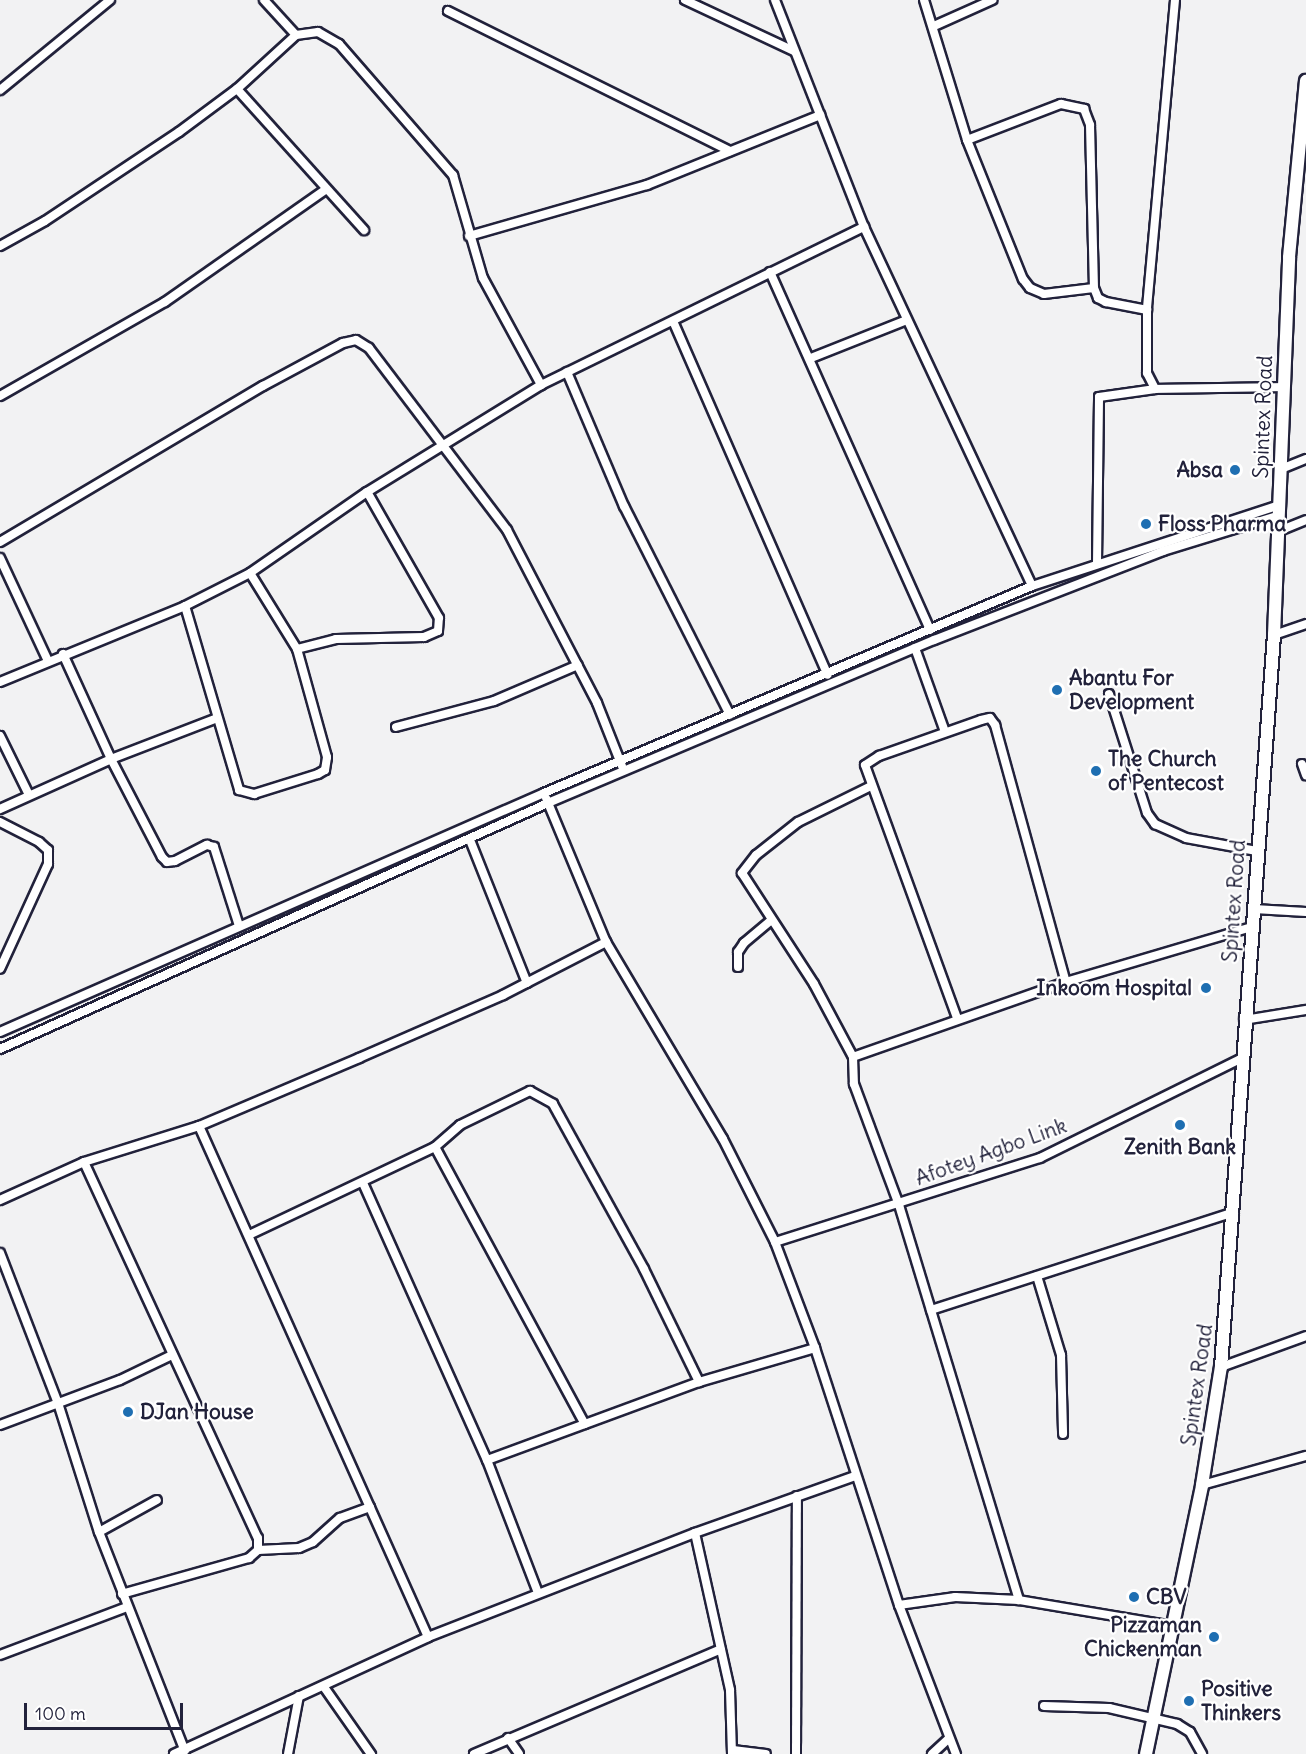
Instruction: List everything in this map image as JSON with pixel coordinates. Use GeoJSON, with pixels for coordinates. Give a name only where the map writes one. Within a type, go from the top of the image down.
{"type":"FeatureCollection","features":[{"type":"Feature","properties":{"kind":"main road","name":"Spintex Road"},"geometry":{"type":"LineString","coordinates":[[1146,1754],[1202,1485],[1221,1368],[1234,1212],[1244,1020],[1274,635],[1289,257],[1304,124],[1306,81]]}},
{"type":"Feature","properties":{"kind":"street"},"geometry":{"type":"LineString","coordinates":[[0,90],[110,0]]}},
{"type":"Feature","properties":{"kind":"street"},"geometry":{"type":"LineString","coordinates":[[264,0],[296,34]]}},
{"type":"Feature","properties":{"kind":"street"},"geometry":{"type":"LineString","coordinates":[[685,0],[794,51]]}},
{"type":"Feature","properties":{"kind":"street"},"geometry":{"type":"LineString","coordinates":[[775,0],[864,227],[1032,586]]}},
{"type":"Feature","properties":{"kind":"street"},"geometry":{"type":"LineString","coordinates":[[924,0],[934,26],[967,140],[1023,279],[1030,288],[1044,294],[1094,288]]}},
{"type":"Feature","properties":{"kind":"street"},"geometry":{"type":"LineString","coordinates":[[934,26],[992,0]]}},
{"type":"Feature","properties":{"kind":"street"},"geometry":{"type":"LineString","coordinates":[[1155,389],[1146,368],[1147,310],[1175,0]]}},
{"type":"Feature","properties":{"kind":"street"},"geometry":{"type":"LineString","coordinates":[[448,11],[729,151]]}},
{"type":"Feature","properties":{"kind":"street"},"geometry":{"type":"LineString","coordinates":[[0,246],[54,215],[237,89],[296,34],[318,32],[339,44],[440,156],[461,194],[469,236],[483,278],[541,385]]}},
{"type":"Feature","properties":{"kind":"street"},"geometry":{"type":"LineString","coordinates":[[237,89],[364,231]]}},
{"type":"Feature","properties":{"kind":"street"},"geometry":{"type":"LineString","coordinates":[[967,140],[1061,104],[1084,109],[1090,125],[1094,288],[1098,298],[1147,310]]}},
{"type":"Feature","properties":{"kind":"street"},"geometry":{"type":"LineString","coordinates":[[469,236],[647,185],[820,115]]}},
{"type":"Feature","properties":{"kind":"street"},"geometry":{"type":"LineString","coordinates":[[0,396],[165,302],[325,190]]}},
{"type":"Feature","properties":{"kind":"street"},"geometry":{"type":"LineString","coordinates":[[0,682],[63,654],[184,606],[250,573],[367,492],[541,385],[864,227]]}},
{"type":"Feature","properties":{"kind":"street"},"geometry":{"type":"LineString","coordinates":[[770,272],[811,358],[930,630]]}},
{"type":"Feature","properties":{"kind":"street"},"geometry":{"type":"LineString","coordinates":[[811,358],[907,320]]}},
{"type":"Feature","properties":{"kind":"street"},"geometry":{"type":"LineString","coordinates":[[673,321],[828,675]]}},
{"type":"Feature","properties":{"kind":"street"},"geometry":{"type":"LineString","coordinates":[[0,542],[342,343],[356,340],[369,348],[440,446],[513,539],[578,665],[624,772]]}},
{"type":"Feature","properties":{"kind":"street"},"geometry":{"type":"LineString","coordinates":[[567,372],[624,506],[730,715]]}},
{"type":"Feature","properties":{"kind":"street"},"geometry":{"type":"LineString","coordinates":[[1097,563],[1099,397],[1155,389],[1284,387]]}},
{"type":"Feature","properties":{"kind":"street"},"geometry":{"type":"LineString","coordinates":[[1281,469],[1306,459]]}},
{"type":"Feature","properties":{"kind":"street"},"geometry":{"type":"LineString","coordinates":[[297,649],[336,639],[424,637],[438,631],[439,618],[367,492]]}},
{"type":"Feature","properties":{"kind":"street"},"geometry":{"type":"LineString","coordinates":[[0,1032],[544,793],[828,675],[1032,586],[1097,563],[1280,510]]}},
{"type":"Feature","properties":{"kind":"street"},"geometry":{"type":"LineString","coordinates":[[0,1049],[549,803],[915,648],[1102,573],[1280,510]]}},
{"type":"Feature","properties":{"kind":"street"},"geometry":{"type":"LineString","coordinates":[[1279,531],[1306,520]]}},
{"type":"Feature","properties":{"kind":"street"},"geometry":{"type":"LineString","coordinates":[[0,558],[48,661]]}},
{"type":"Feature","properties":{"kind":"street"},"geometry":{"type":"LineString","coordinates":[[184,606],[242,794],[254,794],[325,770],[328,763],[325,749],[297,649],[250,573]]}},
{"type":"Feature","properties":{"kind":"street"},"geometry":{"type":"LineString","coordinates":[[1274,635],[1306,624]]}},
{"type":"Feature","properties":{"kind":"street"},"geometry":{"type":"LineString","coordinates":[[915,648],[945,732]]}},
{"type":"Feature","properties":{"kind":"street"},"geometry":{"type":"LineString","coordinates":[[63,654],[111,759],[167,862],[207,845],[214,847],[239,926]]}},
{"type":"Feature","properties":{"kind":"street"},"geometry":{"type":"LineString","coordinates":[[396,728],[494,701],[578,665]]}},
{"type":"Feature","properties":{"kind":"street"},"geometry":{"type":"LineString","coordinates":[[1109,694],[1147,813],[1155,824],[1186,838],[1257,851]]}},
{"type":"Feature","properties":{"kind":"street"},"geometry":{"type":"LineString","coordinates":[[0,808],[111,759],[217,718]]}},
{"type":"Feature","properties":{"kind":"street"},"geometry":{"type":"LineString","coordinates":[[957,1018],[865,770],[868,760],[987,718],[993,719],[1066,982]]}},
{"type":"Feature","properties":{"kind":"street"},"geometry":{"type":"LineString","coordinates":[[0,736],[29,795]]}},
{"type":"Feature","properties":{"kind":"street"},"geometry":{"type":"LineString","coordinates":[[1302,764],[1306,775]]}},
{"type":"Feature","properties":{"kind":"street"},"geometry":{"type":"LineString","coordinates":[[871,786],[798,822],[744,867],[744,879],[819,993],[853,1056],[854,1084],[899,1205],[1019,1600]]}},
{"type":"Feature","properties":{"kind":"street"},"geometry":{"type":"LineString","coordinates":[[544,793],[606,942],[723,1139],[775,1242],[815,1348],[899,1605],[956,1754]]}},
{"type":"Feature","properties":{"kind":"street"},"geometry":{"type":"LineString","coordinates":[[0,822],[39,842],[48,850],[48,864],[0,969]]}},
{"type":"Feature","properties":{"kind":"street"},"geometry":{"type":"LineString","coordinates":[[470,840],[527,983]]}},
{"type":"Feature","properties":{"kind":"street"},"geometry":{"type":"LineString","coordinates":[[1254,909],[1306,912]]}},
{"type":"Feature","properties":{"kind":"street"},"geometry":{"type":"LineString","coordinates":[[738,967],[738,952],[744,943],[771,920]]}},
{"type":"Feature","properties":{"kind":"street"},"geometry":{"type":"LineString","coordinates":[[853,1056],[1066,982],[1252,927]]}},
{"type":"Feature","properties":{"kind":"street"},"geometry":{"type":"LineString","coordinates":[[0,1200],[84,1162],[199,1126],[527,983],[606,942]]}},
{"type":"Feature","properties":{"kind":"street"},"geometry":{"type":"LineString","coordinates":[[1244,1020],[1306,1010]]}},
{"type":"Feature","properties":{"kind":"street","name":"Afotey Agbo Link"},"geometry":{"type":"LineString","coordinates":[[775,1242],[899,1205],[1040,1158],[1242,1058]]}},
{"type":"Feature","properties":{"kind":"street"},"geometry":{"type":"LineString","coordinates":[[249,1235],[363,1184],[435,1147],[460,1125],[530,1091],[550,1100],[644,1269],[699,1382]]}},
{"type":"Feature","properties":{"kind":"street"},"geometry":{"type":"LineString","coordinates":[[199,1126],[428,1637]]}},
{"type":"Feature","properties":{"kind":"street"},"geometry":{"type":"LineString","coordinates":[[435,1147],[585,1424]]}},
{"type":"Feature","properties":{"kind":"street"},"geometry":{"type":"LineString","coordinates":[[84,1162],[258,1538],[258,1550]]}},
{"type":"Feature","properties":{"kind":"street"},"geometry":{"type":"LineString","coordinates":[[363,1184],[487,1460],[538,1593]]}},
{"type":"Feature","properties":{"kind":"street"},"geometry":{"type":"LineString","coordinates":[[931,1310],[1234,1212]]}},
{"type":"Feature","properties":{"kind":"street"},"geometry":{"type":"LineString","coordinates":[[0,1253],[58,1403],[99,1532],[122,1594],[185,1751]]}},
{"type":"Feature","properties":{"kind":"street"},"geometry":{"type":"LineString","coordinates":[[1037,1276],[1061,1355],[1063,1434]]}},
{"type":"Feature","properties":{"kind":"street"},"geometry":{"type":"LineString","coordinates":[[1221,1368],[1306,1336]]}},
{"type":"Feature","properties":{"kind":"street"},"geometry":{"type":"LineString","coordinates":[[487,1460],[699,1382],[815,1348]]}},
{"type":"Feature","properties":{"kind":"street"},"geometry":{"type":"LineString","coordinates":[[0,1425],[120,1380],[172,1355]]}},
{"type":"Feature","properties":{"kind":"street"},"geometry":{"type":"LineString","coordinates":[[1202,1485],[1306,1456]]}},
{"type":"Feature","properties":{"kind":"street"},"geometry":{"type":"LineString","coordinates":[[174,1754],[185,1751],[299,1696],[324,1687],[428,1637],[695,1533],[855,1476]]}},
{"type":"Feature","properties":{"kind":"street"},"geometry":{"type":"LineString","coordinates":[[796,1754],[797,1496]]}},
{"type":"Feature","properties":{"kind":"street"},"geometry":{"type":"LineString","coordinates":[[99,1532],[157,1500]]}},
{"type":"Feature","properties":{"kind":"street"},"geometry":{"type":"LineString","coordinates":[[122,1594],[249,1558],[258,1550],[299,1548],[313,1542],[346,1515],[370,1507]]}},
{"type":"Feature","properties":{"kind":"street"},"geometry":{"type":"LineString","coordinates":[[695,1533],[730,1690],[732,1752],[766,1754]]}},
{"type":"Feature","properties":{"kind":"street"},"geometry":{"type":"LineString","coordinates":[[899,1605],[955,1597],[1019,1600],[1174,1626]]}},
{"type":"Feature","properties":{"kind":"street"},"geometry":{"type":"LineString","coordinates":[[0,1655],[127,1607]]}},
{"type":"Feature","properties":{"kind":"street"},"geometry":{"type":"LineString","coordinates":[[474,1754],[721,1649]]}},
{"type":"Feature","properties":{"kind":"street"},"geometry":{"type":"LineString","coordinates":[[324,1687],[371,1754]]}},
{"type":"Feature","properties":{"kind":"street"},"geometry":{"type":"LineString","coordinates":[[288,1754],[299,1696]]}},
{"type":"Feature","properties":{"kind":"street"},"geometry":{"type":"LineString","coordinates":[[1044,1706],[1109,1708],[1177,1724],[1190,1732],[1202,1754]]}},
{"type":"Feature","properties":{"kind":"street"},"geometry":{"type":"LineString","coordinates":[[508,1738],[519,1754]]}},
{"type":"Feature","properties":{"kind":"street"},"geometry":{"type":"LineString","coordinates":[[932,1754],[949,1738]]}},
{"type":"Feature","properties":{"kind":"place","name":"Absa"},"geometry":{"type":"Point","coordinates":[1235,470]}},
{"type":"Feature","properties":{"kind":"place","name":"Floss Pharma"},"geometry":{"type":"Point","coordinates":[1146,524]}},
{"type":"Feature","properties":{"kind":"place","name":"Abantu For Development"},"geometry":{"type":"Point","coordinates":[1057,690]}},
{"type":"Feature","properties":{"kind":"place","name":"The Church of Pentecost"},"geometry":{"type":"Point","coordinates":[1096,771]}},
{"type":"Feature","properties":{"kind":"place","name":"Inkoom Hospital"},"geometry":{"type":"Point","coordinates":[1206,988]}},
{"type":"Feature","properties":{"kind":"place","name":"Zenith Bank"},"geometry":{"type":"Point","coordinates":[1180,1125]}},
{"type":"Feature","properties":{"kind":"place","name":"DJan House"},"geometry":{"type":"Point","coordinates":[128,1412]}},
{"type":"Feature","properties":{"kind":"place","name":"CBV"},"geometry":{"type":"Point","coordinates":[1134,1597]}},
{"type":"Feature","properties":{"kind":"place","name":"Pizzaman Chickenman"},"geometry":{"type":"Point","coordinates":[1214,1637]}},
{"type":"Feature","properties":{"kind":"place","name":"Positive Thinkers"},"geometry":{"type":"Point","coordinates":[1189,1701]}}]}
